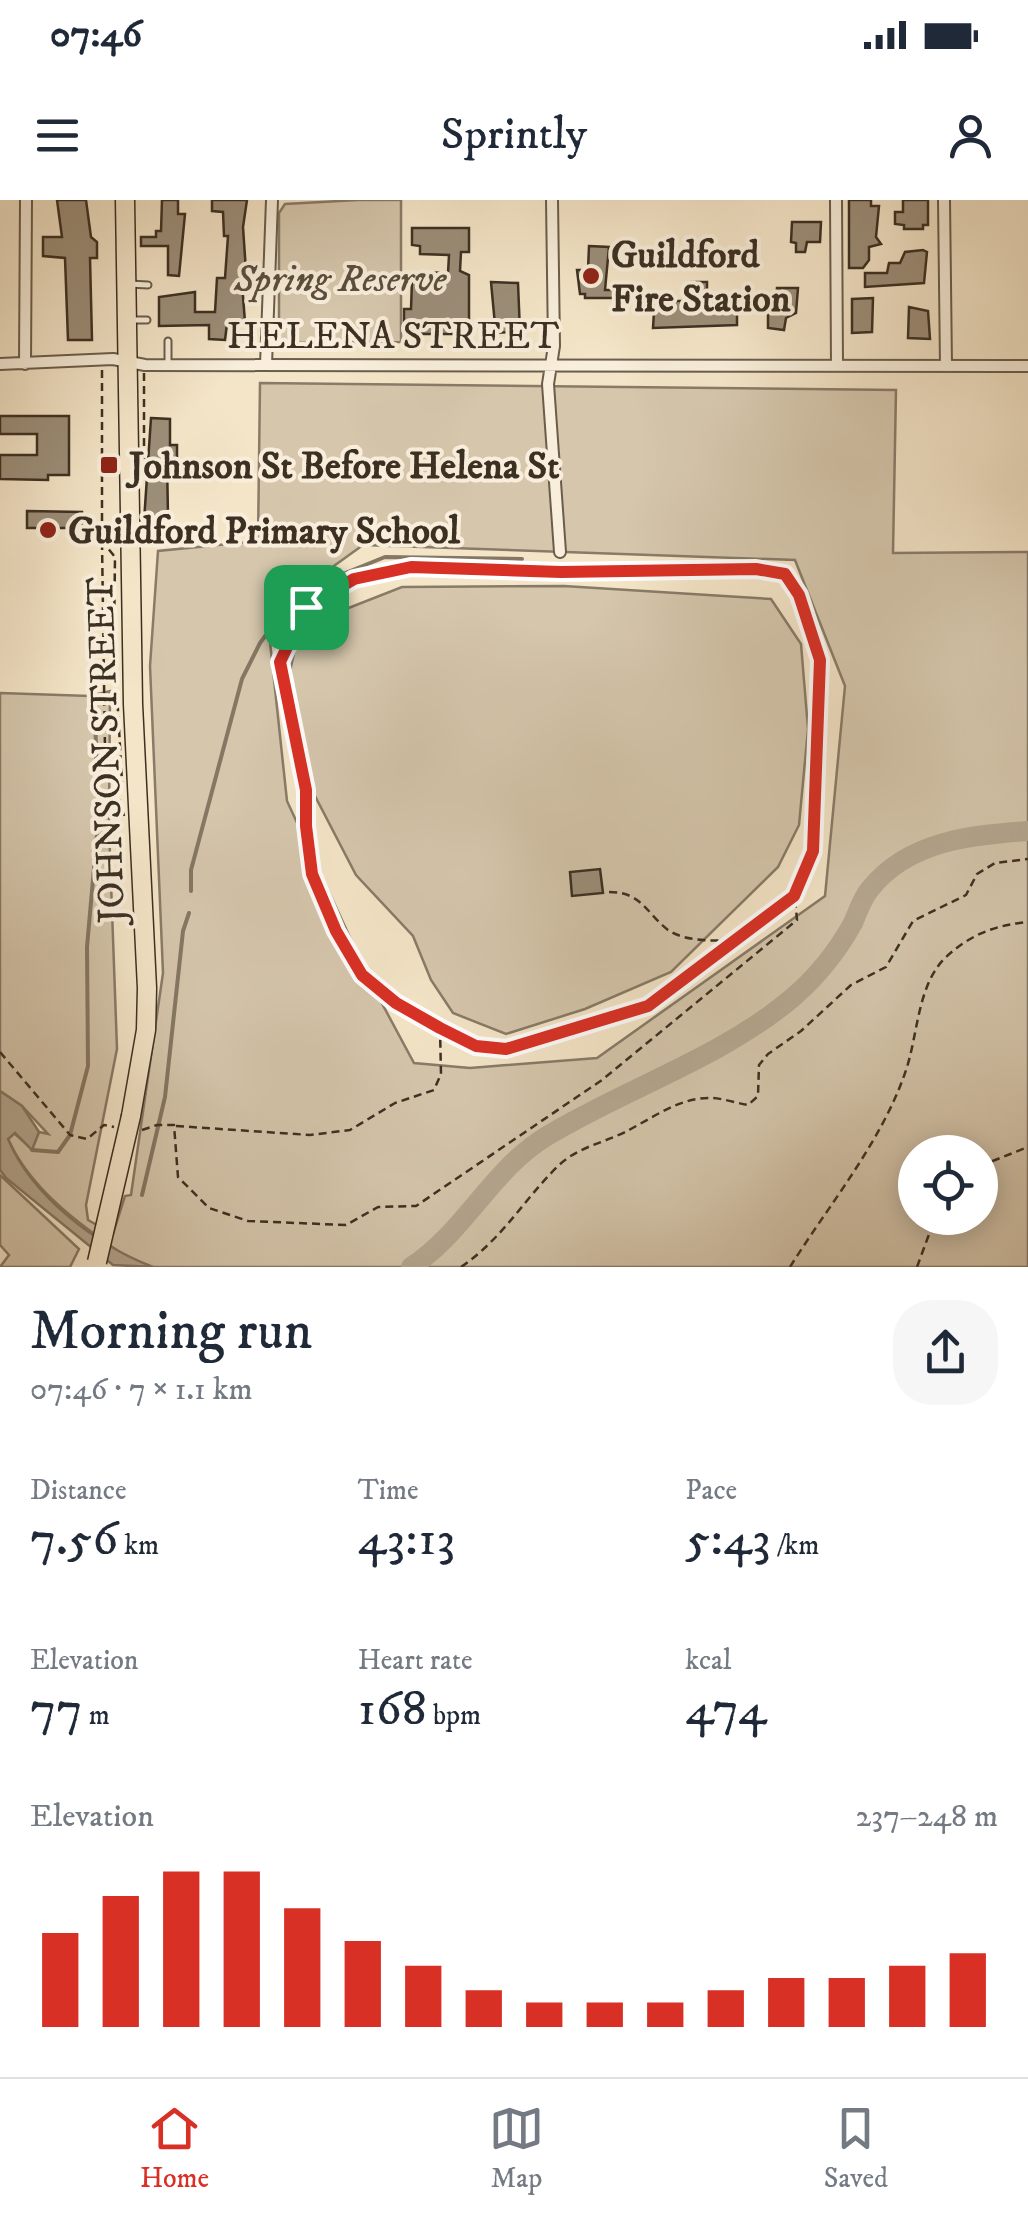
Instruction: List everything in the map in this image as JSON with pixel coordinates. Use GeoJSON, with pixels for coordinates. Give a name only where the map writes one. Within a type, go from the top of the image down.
{"type":"FeatureCollection","features":[{"type":"Feature","properties":{"kind":"highway","name":"JOHNSON STREET"},"geometry":{"type":"LineString","coordinates":[[96,1264],[131,1125],[146,1030],[133,704],[125,200]]}},
{"type":"Feature","properties":{"kind":"street"},"geometry":{"type":"LineString","coordinates":[[26,200],[26,364]]}},
{"type":"Feature","properties":{"kind":"street"},"geometry":{"type":"LineString","coordinates":[[266,365],[272,200]]}},
{"type":"Feature","properties":{"kind":"street"},"geometry":{"type":"LineString","coordinates":[[552,200],[548,384],[560,552]]}},
{"type":"Feature","properties":{"kind":"street"},"geometry":{"type":"LineString","coordinates":[[836,200],[837,364]]}},
{"type":"Feature","properties":{"kind":"street"},"geometry":{"type":"LineString","coordinates":[[944,200],[946,366]]}},
{"type":"Feature","properties":{"kind":"street","name":"HELENA STREET"},"geometry":{"type":"LineString","coordinates":[[0,364],[70,364],[98,359],[126,364],[1028,366]]}},
{"type":"Feature","properties":{"kind":"lane"},"geometry":{"type":"LineString","coordinates":[[126,284],[148,285]]}},
{"type":"Feature","properties":{"kind":"lane"},"geometry":{"type":"LineString","coordinates":[[126,320],[147,320]]}},
{"type":"Feature","properties":{"kind":"lane"},"geometry":{"type":"LineString","coordinates":[[168,341],[168,364]]}},
{"type":"Feature","properties":{"kind":"path"},"geometry":{"type":"LineString","coordinates":[[98,359],[103,374],[102,541],[105,750],[124,817],[114,640],[115,557],[102,541]]}},
{"type":"Feature","properties":{"kind":"path"},"geometry":{"type":"LineString","coordinates":[[174,1126],[178,1177],[209,1208],[248,1220],[346,1225],[378,1207],[416,1206],[617,1068],[796,920],[794,896],[813,851],[820,660],[799,595],[785,574],[756,569],[596,572],[411,567],[354,579],[306,607],[280,662],[306,790],[312,874],[336,931],[362,975],[396,1003],[476,1046],[506,1049],[648,1006],[794,896]]}},
{"type":"Feature","properties":{"kind":"path"},"geometry":{"type":"LineString","coordinates":[[461,1267],[496,1240],[559,1165],[586,1146],[623,1134],[692,1100],[712,1098],[748,1105],[758,1096],[760,1065],[768,1054],[801,1031],[850,985],[886,968],[913,922],[966,895],[977,874],[995,863],[1028,859]]}},
{"type":"Feature","properties":{"kind":"path"},"geometry":{"type":"LineString","coordinates":[[609,892],[640,899],[668,930],[688,938],[733,941]]}},
{"type":"Feature","properties":{"kind":"path"},"geometry":{"type":"LineString","coordinates":[[790,1267],[854,1170],[891,1103],[907,1068],[922,1001],[942,960],[983,930],[1028,922]]}},
{"type":"Feature","properties":{"kind":"path"},"geometry":{"type":"LineString","coordinates":[[0,1052],[70,1135],[87,1139],[104,1126],[157,1124],[310,1135],[350,1130],[395,1103],[434,1090],[441,1074],[440,1028]]}},
{"type":"Feature","properties":{"kind":"path"},"geometry":{"type":"LineString","coordinates":[[998,1159],[1028,1147]]}},
{"type":"Feature","properties":{"kind":"path"},"geometry":{"type":"LineString","coordinates":[[917,1267],[929,1235]]}},
{"type":"Feature","properties":{"kind":"green space","name":"Spring Reserve"},"geometry":{"type":"Polygon","coordinates":[[[401,200],[401,342],[279,343],[279,213],[285,204],[401,200]]]}},
{"type":"Feature","properties":{"kind":"green space"},"geometry":{"type":"Polygon","coordinates":[[[260,383],[896,390],[893,553],[1028,552],[1028,1267],[126,1267],[125,1256],[43,1190],[8,1139],[14,1133],[32,1149],[39,1132],[48,1134],[22,1106],[0,1091],[0,693],[90,696],[110,691],[109,827],[117,1049],[86,1205],[88,1220],[113,1234],[125,1196],[131,1195],[163,973],[150,666],[158,551],[258,541],[260,383]],[[363,545],[267,614],[287,801],[372,985],[414,1063],[470,1068],[597,1058],[825,896],[845,686],[795,560],[363,545]]]}},
{"type":"Feature","properties":{"kind":"green space"},"geometry":{"type":"Polygon","coordinates":[[[564,586],[771,599],[801,644],[808,729],[799,825],[778,867],[671,972],[585,1009],[506,1034],[453,1013],[431,980],[413,936],[356,875],[314,794],[288,680],[300,627],[402,587],[564,586]]]}},
{"type":"Feature","properties":{"kind":"green space"},"geometry":{"type":"Polygon","coordinates":[[[0,1175],[79,1249],[70,1267],[0,1267],[9,1255],[0,1245],[0,1175]]]}},
{"type":"Feature","properties":{"kind":"shaded area"},"geometry":{"type":"Polygon","coordinates":[[[0,1091],[22,1106],[39,1132],[32,1150],[15,1133],[8,1139],[49,1199],[88,1232],[153,1267],[113,1265],[6,1178],[0,1170],[0,1091]]]}},
{"type":"Feature","properties":{"kind":"building"},"geometry":{"type":"Polygon","coordinates":[[[57,200],[86,200],[91,237],[97,242],[97,258],[90,258],[92,340],[68,340],[65,258],[43,256],[43,237],[62,237],[57,200]]]}},
{"type":"Feature","properties":{"kind":"building"},"geometry":{"type":"Polygon","coordinates":[[[162,200],[178,200],[178,214],[185,214],[179,276],[168,275],[168,246],[141,246],[141,237],[156,237],[156,231],[161,231],[162,200]]]}},
{"type":"Feature","properties":{"kind":"building"},"geometry":{"type":"Polygon","coordinates":[[[212,200],[247,200],[243,227],[246,271],[241,271],[245,322],[227,324],[225,340],[209,339],[209,325],[159,326],[159,297],[195,292],[195,312],[215,312],[217,278],[225,278],[228,236],[224,236],[223,212],[212,211],[212,200]]]}},
{"type":"Feature","properties":{"kind":"building"},"geometry":{"type":"Polygon","coordinates":[[[849,200],[871,200],[871,206],[879,206],[876,237],[881,244],[869,247],[869,260],[863,268],[849,268],[849,200]]]}},
{"type":"Feature","properties":{"kind":"building"},"geometry":{"type":"Polygon","coordinates":[[[903,200],[928,200],[928,225],[923,225],[923,229],[904,229],[904,225],[895,224],[895,212],[903,212],[903,200]]]}},
{"type":"Feature","properties":{"kind":"building"},"geometry":{"type":"Polygon","coordinates":[[[792,222],[821,222],[820,242],[807,242],[805,252],[796,252],[796,243],[791,242],[792,222]]]}},
{"type":"Feature","properties":{"kind":"building"},"geometry":{"type":"Polygon","coordinates":[[[412,228],[469,228],[469,252],[461,252],[460,271],[469,275],[469,334],[410,334],[410,328],[404,328],[404,309],[411,309],[412,281],[420,281],[420,272],[448,273],[449,255],[420,254],[420,246],[412,245],[412,228]]]}},
{"type":"Feature","properties":{"kind":"building"},"geometry":{"type":"Polygon","coordinates":[[[589,246],[609,247],[605,290],[619,290],[619,298],[585,298],[585,294],[580,294],[577,270],[588,270],[589,246]]]}},
{"type":"Feature","properties":{"kind":"building"},"geometry":{"type":"Polygon","coordinates":[[[905,252],[927,252],[924,283],[865,287],[865,273],[887,273],[889,263],[900,263],[905,252]]]}},
{"type":"Feature","properties":{"kind":"building"},"geometry":{"type":"Polygon","coordinates":[[[491,282],[518,283],[520,332],[486,333],[486,325],[495,325],[491,282]]]}},
{"type":"Feature","properties":{"kind":"building"},"geometry":{"type":"Polygon","coordinates":[[[691,282],[707,282],[707,295],[737,297],[737,325],[653,328],[655,295],[674,295],[674,301],[691,301],[691,282]]]}},
{"type":"Feature","properties":{"kind":"building"},"geometry":{"type":"Polygon","coordinates":[[[777,288],[798,288],[796,313],[786,318],[784,330],[768,328],[768,301],[776,301],[777,288]]]}},
{"type":"Feature","properties":{"kind":"building"},"geometry":{"type":"Polygon","coordinates":[[[873,298],[872,332],[852,333],[852,299],[873,298]]]}},
{"type":"Feature","properties":{"kind":"building"},"geometry":{"type":"Polygon","coordinates":[[[909,307],[928,311],[930,339],[908,338],[909,307]]]}},
{"type":"Feature","properties":{"kind":"building"},"geometry":{"type":"Polygon","coordinates":[[[0,416],[69,416],[69,475],[48,475],[48,480],[0,479],[0,455],[37,455],[37,434],[0,434],[0,416]]]}},
{"type":"Feature","properties":{"kind":"building"},"geometry":{"type":"Polygon","coordinates":[[[151,418],[170,419],[170,445],[177,445],[177,461],[167,460],[168,516],[144,521],[151,418]]]}},
{"type":"Feature","properties":{"kind":"building"},"geometry":{"type":"Polygon","coordinates":[[[27,511],[82,512],[82,528],[27,528],[27,511]]]}},
{"type":"Feature","properties":{"kind":"building"},"geometry":{"type":"Polygon","coordinates":[[[600,869],[603,893],[572,896],[570,872],[600,869]]]}},
{"type":"Feature","properties":{"kind":"waterway"},"geometry":{"type":"LineString","coordinates":[[191,891],[191,870],[242,679],[260,643],[280,616],[328,580],[385,557],[522,559]]}},
{"type":"Feature","properties":{"kind":"waterway"},"geometry":{"type":"LineString","coordinates":[[32,1150],[58,1152],[70,1135],[88,1066],[87,947],[98,823],[95,711]]}},
{"type":"Feature","properties":{"kind":"waterway"},"geometry":{"type":"LineString","coordinates":[[411,1267],[447,1237],[510,1166],[547,1136],[734,1039],[791,999],[833,954],[870,889],[903,860],[963,838],[1028,831]]}},
{"type":"Feature","properties":{"kind":"waterway"},"geometry":{"type":"LineString","coordinates":[[142,1195],[165,1097],[183,931],[189,913]]}},
{"type":"Feature","properties":{"kind":"place","name":"Guildford Fire Station"},"geometry":{"type":"Point","coordinates":[591,276]}},
{"type":"Feature","properties":{"kind":"place","name":"Johnson St Before Helena St"},"geometry":{"type":"Point","coordinates":[109,465]}},
{"type":"Feature","properties":{"kind":"place","name":"Guildford Primary School"},"geometry":{"type":"Point","coordinates":[48,530]}},
{"type":"Feature","properties":{"kind":"route"},"geometry":{"type":"LineString","coordinates":[[411,567],[682,573],[756,569],[785,574],[799,595],[820,660],[813,851],[794,896],[648,1006],[506,1049],[476,1046],[396,1003],[362,975],[336,931],[312,874],[306,790],[280,662],[306,607],[354,579],[411,567]]}}]}
